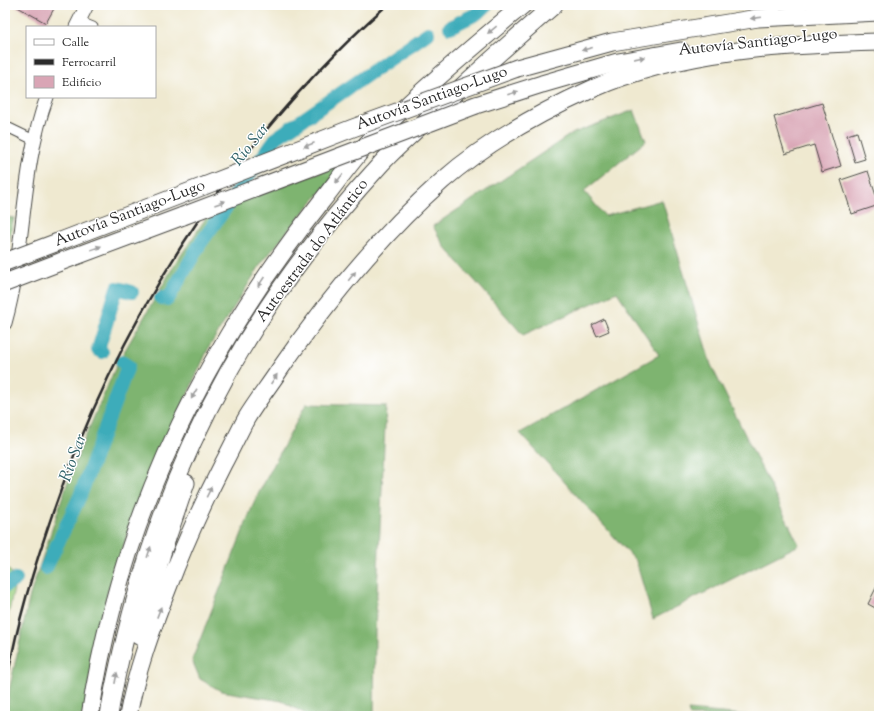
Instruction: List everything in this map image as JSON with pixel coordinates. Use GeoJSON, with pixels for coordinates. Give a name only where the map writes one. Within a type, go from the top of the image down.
{"type":"FeatureCollection","features":[{"type":"Feature","properties":{"kind":"highway","name":"Autoestrada do Atlántico"},"geometry":{"type":"LineString","coordinates":[[90,716],[102,646],[115,598],[146,503],[188,405],[230,330],[272,265],[366,144],[430,84],[523,5]]}},
{"type":"Feature","properties":{"kind":"highway","name":"Autoestrada do Atlántico"},"geometry":{"type":"LineString","coordinates":[[109,716],[120,657],[141,578],[160,521],[188,451],[224,376],[281,287],[338,214],[380,165],[485,64],[554,5]]}},
{"type":"Feature","properties":{"kind":"highway","name":"Autovía Santiago-Lugo"},"geometry":{"type":"LineString","coordinates":[[5,262],[353,128],[517,68],[612,42],[750,19],[879,12]]}},
{"type":"Feature","properties":{"kind":"highway","name":"Autovía Santiago-Lugo"},"geometry":{"type":"LineString","coordinates":[[5,283],[476,105],[618,62],[688,49],[759,40],[848,33],[879,34]]}},
{"type":"Feature","properties":{"kind":"highway"},"geometry":{"type":"LineString","coordinates":[[128,716],[143,654],[179,558],[207,496],[246,420],[303,337],[359,266],[402,218],[443,180],[474,156],[512,131],[593,89],[640,72],[683,60],[731,51],[798,45],[879,42]]}},
{"type":"Feature","properties":{"kind":"highway"},"geometry":{"type":"LineString","coordinates":[[123,716],[137,644],[152,588],[162,553],[194,463],[224,397],[300,263]]}},
{"type":"Feature","properties":{"kind":"street"},"geometry":{"type":"LineString","coordinates":[[87,5],[77,24],[88,26]]}},
{"type":"Feature","properties":{"kind":"street"},"geometry":{"type":"LineString","coordinates":[[5,323],[13,296],[22,211],[34,140],[47,98]]}},
{"type":"Feature","properties":{"kind":"street"},"geometry":{"type":"LineString","coordinates":[[5,126],[34,140]]}},
{"type":"Feature","properties":{"kind":"green space"},"geometry":{"type":"Polygon","coordinates":[[[634,110],[646,141],[584,191],[605,216],[662,200],[711,365],[799,545],[653,619],[636,561],[520,433],[659,355],[617,292],[523,335],[444,246],[433,226],[571,134],[634,110]]]}},
{"type":"Feature","properties":{"kind":"green space"},"geometry":{"type":"Polygon","coordinates":[[[349,161],[304,211],[261,264],[209,347],[139,502],[108,591],[99,629],[84,716],[6,716],[10,686],[30,595],[67,484],[84,440],[117,364],[172,269],[209,213],[349,161]]]}},
{"type":"Feature","properties":{"kind":"green space"},"geometry":{"type":"Polygon","coordinates":[[[5,217],[14,218],[7,250],[5,251],[5,217]]]}},
{"type":"Feature","properties":{"kind":"green space"},"geometry":{"type":"Polygon","coordinates":[[[306,404],[386,406],[375,632],[374,716],[309,716],[282,701],[221,691],[200,679],[192,660],[255,500],[306,404]]]}},
{"type":"Feature","properties":{"kind":"green space"},"geometry":{"type":"Polygon","coordinates":[[[5,565],[16,579],[5,630],[5,565]]]}},
{"type":"Feature","properties":{"kind":"green space"},"geometry":{"type":"Polygon","coordinates":[[[688,710],[756,716],[690,716],[688,710]]]}},
{"type":"Feature","properties":{"kind":"building"},"geometry":{"type":"Polygon","coordinates":[[[14,5],[56,5],[46,23],[14,5]]]}},
{"type":"Feature","properties":{"kind":"building"},"geometry":{"type":"Polygon","coordinates":[[[822,103],[841,166],[822,172],[814,145],[785,154],[774,117],[822,103]]]}},
{"type":"Feature","properties":{"kind":"building"},"geometry":{"type":"Polygon","coordinates":[[[857,132],[865,159],[855,162],[847,135],[857,132]]]}},
{"type":"Feature","properties":{"kind":"building"},"geometry":{"type":"Polygon","coordinates":[[[868,171],[879,205],[852,214],[841,180],[868,171]]]}},
{"type":"Feature","properties":{"kind":"building"},"geometry":{"type":"Polygon","coordinates":[[[604,319],[609,331],[597,336],[592,325],[604,319]]]}},
{"type":"Feature","properties":{"kind":"building"},"geometry":{"type":"Polygon","coordinates":[[[879,582],[879,610],[868,604],[879,582]]]}},
{"type":"Feature","properties":{"kind":"waterway","name":"Río Sar"},"geometry":{"type":"LineString","coordinates":[[450,27],[476,14],[487,5]]}},
{"type":"Feature","properties":{"kind":"waterway","name":"Río Sar"},"geometry":{"type":"LineString","coordinates":[[161,298],[168,299],[200,244],[276,138],[428,33]]}},
{"type":"Feature","properties":{"kind":"waterway","name":"Río Sar"},"geometry":{"type":"LineString","coordinates":[[102,352],[98,350],[117,288],[132,292]]}},
{"type":"Feature","properties":{"kind":"waterway","name":"Río Sar"},"geometry":{"type":"LineString","coordinates":[[46,568],[80,496],[128,366],[122,362]]}},
{"type":"Feature","properties":{"kind":"waterway","name":"Río Sar"},"geometry":{"type":"LineString","coordinates":[[5,586],[16,579]]}},
{"type":"Feature","properties":{"kind":"railway"},"geometry":{"type":"LineString","coordinates":[[5,694],[12,653],[22,611],[47,530],[74,456],[106,383],[142,313],[182,245],[227,180],[276,118],[329,60],[387,5]]}}]}
